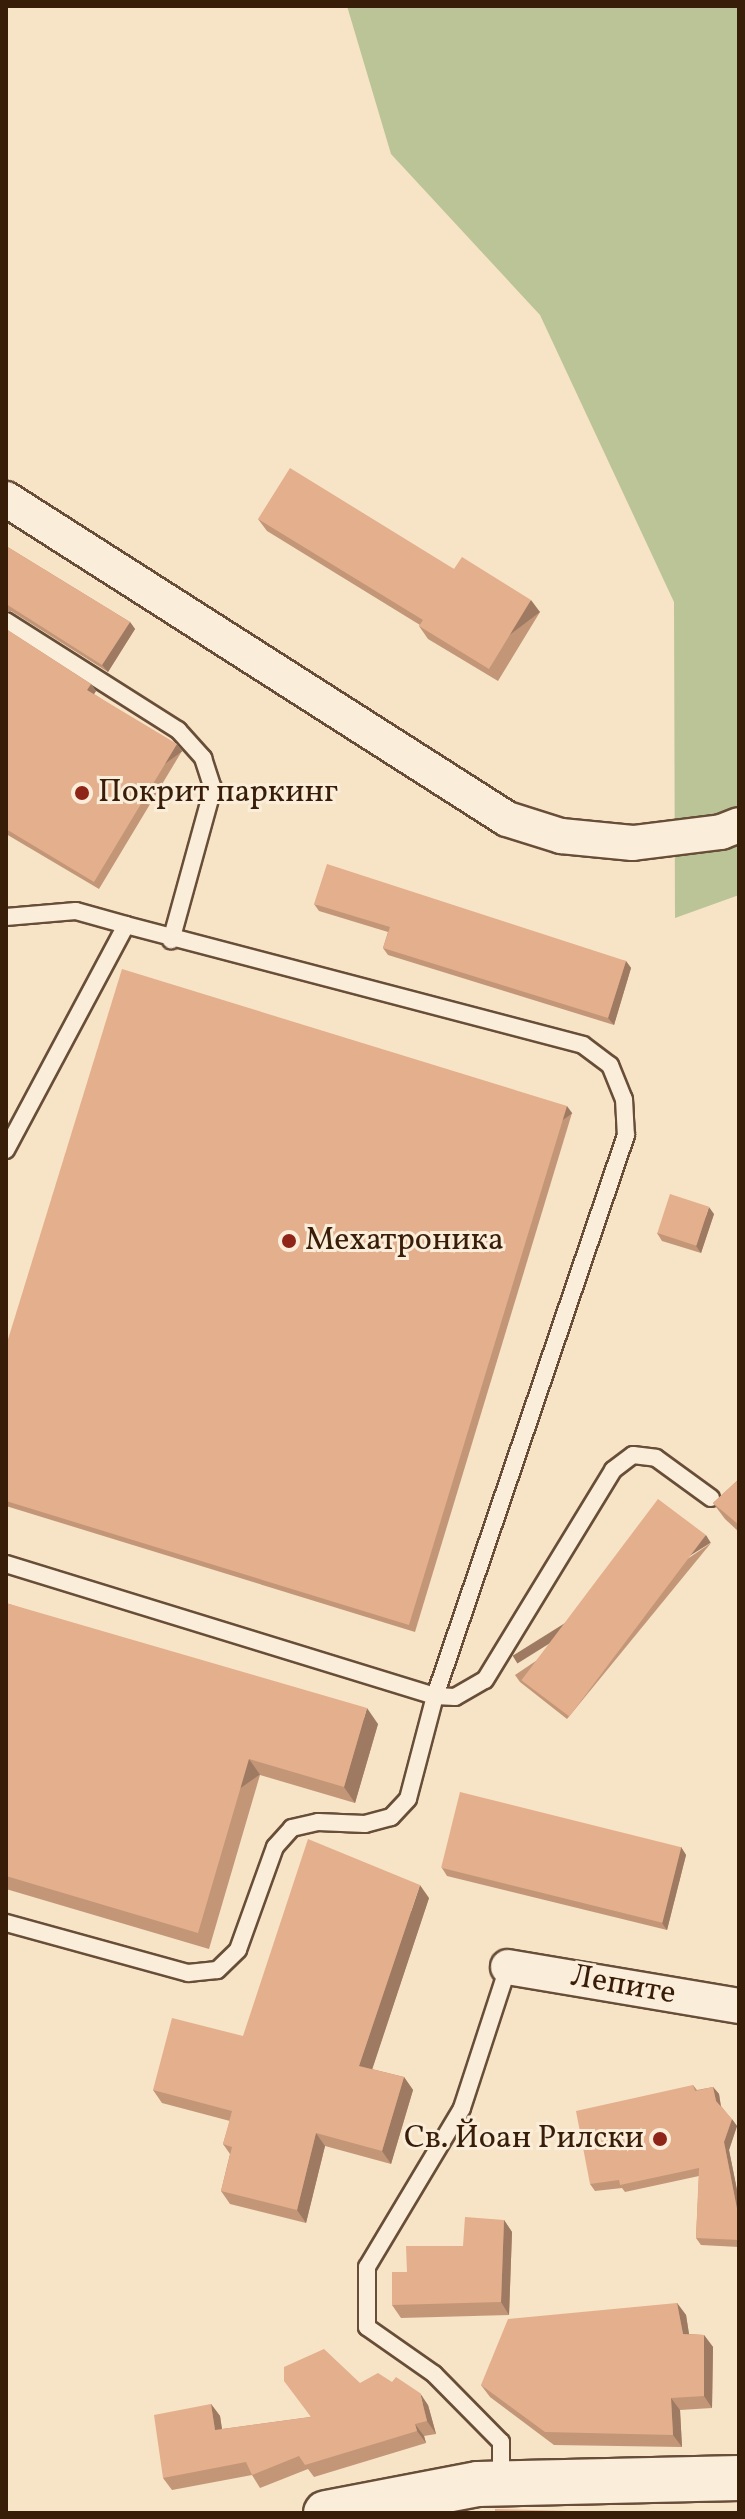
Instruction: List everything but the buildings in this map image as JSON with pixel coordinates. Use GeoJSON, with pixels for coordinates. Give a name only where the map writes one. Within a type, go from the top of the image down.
{"type":"FeatureCollection","features":[{"type":"Feature","properties":{"kind":"street"},"geometry":{"type":"LineString","coordinates":[[6,499],[507,819],[561,836],[633,843],[739,825]]}},
{"type":"Feature","properties":{"kind":"street","name":"Лепите"},"geometry":{"type":"LineString","coordinates":[[508,1967],[739,2006]]}},
{"type":"Feature","properties":{"kind":"street"},"geometry":{"type":"LineString","coordinates":[[326,2513],[501,2483],[739,2478]]}},
{"type":"Feature","properties":{"kind":"lane"},"geometry":{"type":"LineString","coordinates":[[6,621],[178,730],[203,758],[213,788],[171,940]]}},
{"type":"Feature","properties":{"kind":"lane"},"geometry":{"type":"LineString","coordinates":[[6,917],[76,911],[171,940],[583,1045],[610,1065],[624,1099],[626,1135],[435,1696],[408,1799],[391,1817],[292,1828],[275,1847],[238,1950],[217,1970],[188,1973],[6,1923]]}},
{"type":"Feature","properties":{"kind":"lane"},"geometry":{"type":"LineString","coordinates":[[6,1150],[126,925]]}},
{"type":"Feature","properties":{"kind":"lane"},"geometry":{"type":"LineString","coordinates":[[6,1564],[435,1696],[470,1692],[485,1680],[613,1470],[633,1455],[656,1458],[711,1498]]}},
{"type":"Feature","properties":{"kind":"lane"},"geometry":{"type":"LineString","coordinates":[[501,2483],[501,2442],[434,2374],[367,2327],[367,2267],[462,2108],[508,1967]]}},
{"type":"Feature","properties":{"kind":"green space"},"geometry":{"type":"Polygon","coordinates":[[[347,6],[739,6],[739,895],[675,918],[674,602],[540,315],[391,154],[347,6]]]}},
{"type":"Feature","properties":{"kind":"place","name":"Покрит паркинг"},"geometry":{"type":"Point","coordinates":[82,793]}},
{"type":"Feature","properties":{"kind":"place","name":"Мехатроника"},"geometry":{"type":"Point","coordinates":[289,1241]}},
{"type":"Feature","properties":{"kind":"place","name":"Св. Йоан Рилски"},"geometry":{"type":"Point","coordinates":[660,2139]}}]}
